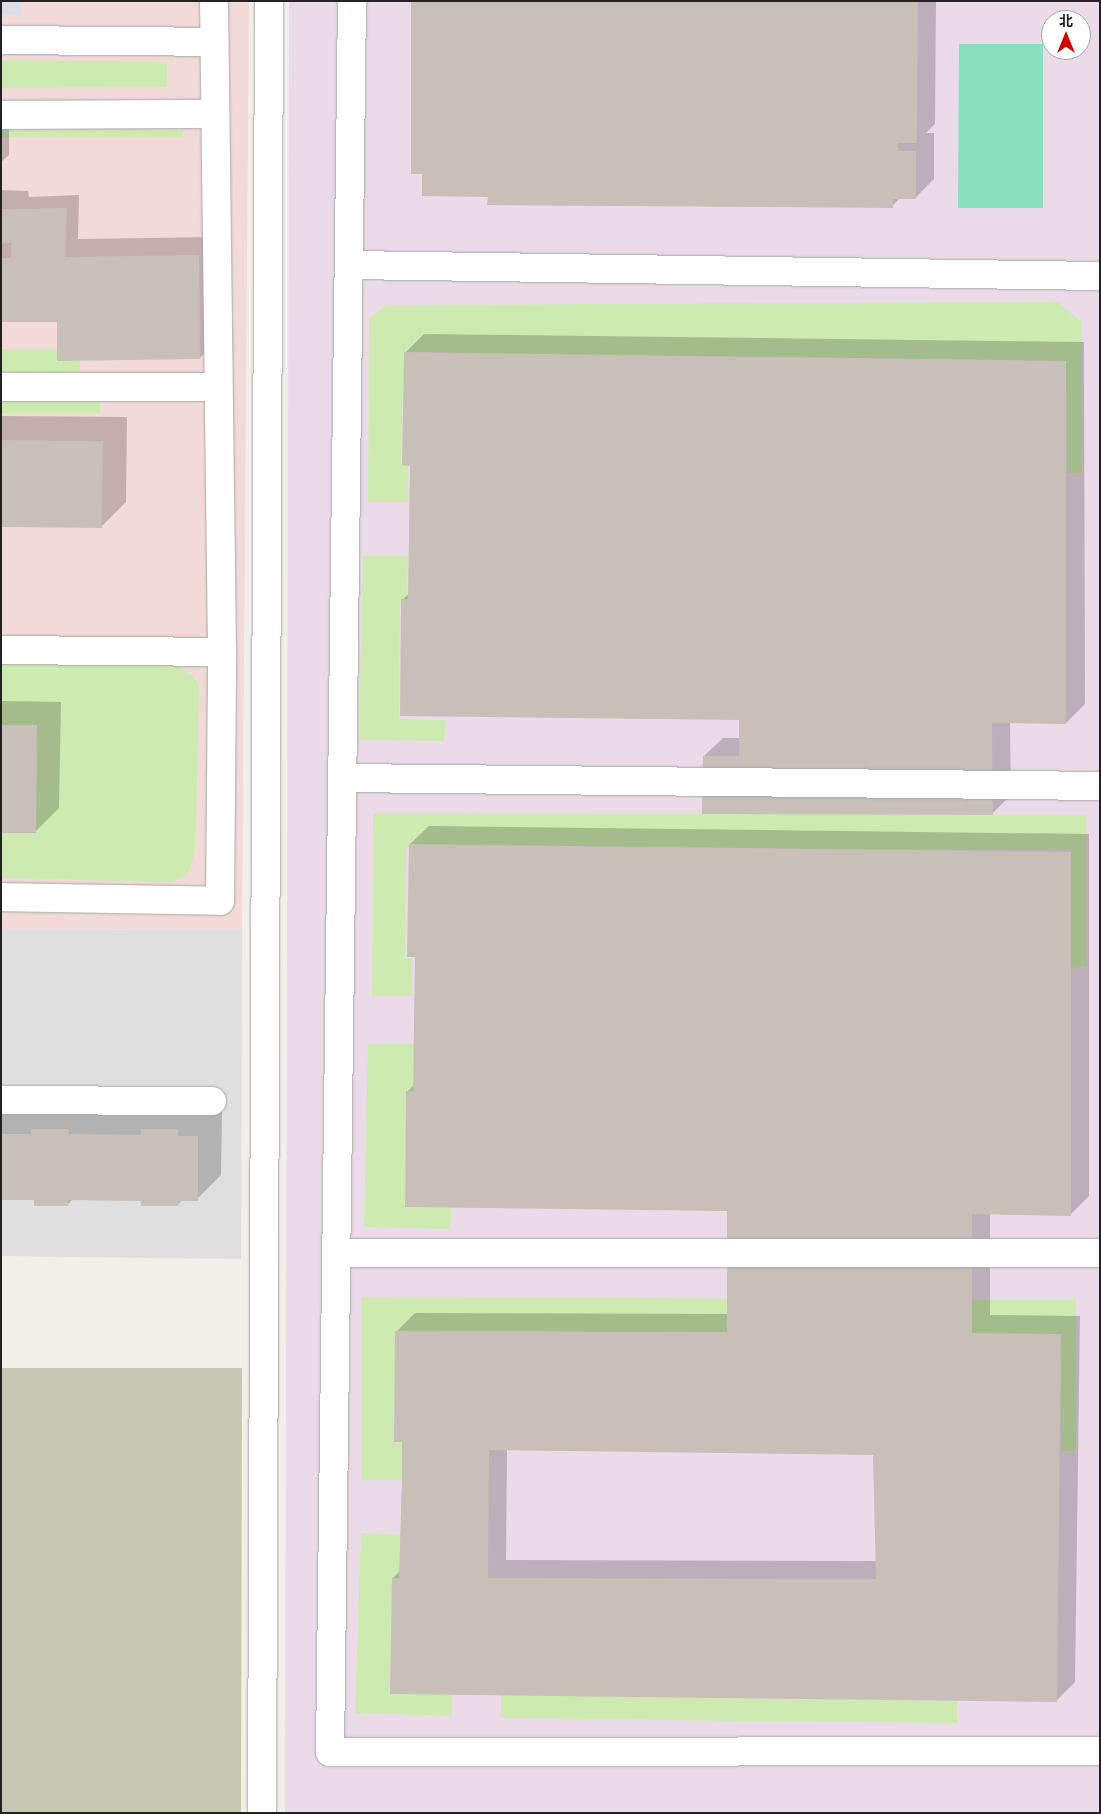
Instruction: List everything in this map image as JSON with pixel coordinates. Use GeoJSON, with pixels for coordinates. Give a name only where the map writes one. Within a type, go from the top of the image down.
{"type":"FeatureCollection","features":[{"type":"Feature","properties":{"kind":"street"},"geometry":{"type":"LineString","coordinates":[[1,897],[220,901],[222,652],[214,1]]}},
{"type":"Feature","properties":{"kind":"street"},"geometry":{"type":"LineString","coordinates":[[262,1813],[269,1]]}},
{"type":"Feature","properties":{"kind":"street"},"geometry":{"type":"LineString","coordinates":[[352,1],[330,1752],[1100,1751]]}},
{"type":"Feature","properties":{"kind":"street"},"geometry":{"type":"LineString","coordinates":[[1,40],[214,42]]}},
{"type":"Feature","properties":{"kind":"street"},"geometry":{"type":"LineString","coordinates":[[1,115],[215,114]]}},
{"type":"Feature","properties":{"kind":"street"},"geometry":{"type":"LineString","coordinates":[[349,265],[1100,276]]}},
{"type":"Feature","properties":{"kind":"street"},"geometry":{"type":"LineString","coordinates":[[1,387],[218,387]]}},
{"type":"Feature","properties":{"kind":"street"},"geometry":{"type":"LineString","coordinates":[[1,650],[222,652]]}},
{"type":"Feature","properties":{"kind":"street"},"geometry":{"type":"LineString","coordinates":[[342,778],[1100,786]]}},
{"type":"Feature","properties":{"kind":"street"},"geometry":{"type":"LineString","coordinates":[[1,1100],[212,1101]]}},
{"type":"Feature","properties":{"kind":"street"},"geometry":{"type":"LineString","coordinates":[[337,1253],[1100,1253]]}},
{"type":"Feature","properties":{"kind":"shaded area"},"geometry":{"type":"Polygon","coordinates":[[[1,1],[249,1],[242,930],[1,929],[1,1]]]}},
{"type":"Feature","properties":{"kind":"shaded area"},"geometry":{"type":"Polygon","coordinates":[[[1,1],[21,1],[21,15],[1,15],[1,1]]]}},
{"type":"Feature","properties":{"kind":"shaded area"},"geometry":{"type":"Polygon","coordinates":[[[289,1],[1100,1],[1100,1813],[285,1813],[289,1]]]}},
{"type":"Feature","properties":{"kind":"shaded area"},"geometry":{"type":"Polygon","coordinates":[[[1,929],[242,930],[241,1259],[1,1256],[1,929]]]}},
{"type":"Feature","properties":{"kind":"shaded area"},"geometry":{"type":"Polygon","coordinates":[[[1,1368],[242,1368],[241,1813],[1,1813],[1,1368]]]}},
{"type":"Feature","properties":{"kind":"green space"},"geometry":{"type":"Polygon","coordinates":[[[959,44],[1041,44],[1041,60],[1043,60],[1043,208],[958,208],[959,44]]]}},
{"type":"Feature","properties":{"kind":"green space"},"geometry":{"type":"Polygon","coordinates":[[[1,60],[167,62],[167,87],[1,88],[1,60]]]}},
{"type":"Feature","properties":{"kind":"green space"},"geometry":{"type":"Polygon","coordinates":[[[1,127],[183,130],[183,137],[1,137],[1,127]]]}},
{"type":"Feature","properties":{"kind":"green space"},"geometry":{"type":"Polygon","coordinates":[[[1057,302],[1082,322],[1082,473],[1067,473],[1066,361],[404,352],[401,464],[408,464],[408,502],[368,502],[369,319],[386,305],[1057,302]]]}},
{"type":"Feature","properties":{"kind":"green space"},"geometry":{"type":"Polygon","coordinates":[[[1,349],[57,349],[80,360],[80,373],[1,372],[1,349]]]}},
{"type":"Feature","properties":{"kind":"green space"},"geometry":{"type":"Polygon","coordinates":[[[1,398],[101,398],[100,413],[1,413],[1,398]]]}},
{"type":"Feature","properties":{"kind":"green space"},"geometry":{"type":"Polygon","coordinates":[[[363,556],[408,556],[407,604],[400,604],[399,719],[446,720],[444,741],[359,740],[363,556]]]}},
{"type":"Feature","properties":{"kind":"green space"},"geometry":{"type":"Polygon","coordinates":[[[1,664],[176,666],[193,676],[199,685],[196,830],[194,856],[187,875],[172,882],[1,878],[1,833],[36,833],[37,726],[1,725],[1,664]]]}},
{"type":"Feature","properties":{"kind":"green space"},"geometry":{"type":"Polygon","coordinates":[[[373,813],[1086,815],[1086,967],[1071,967],[1071,850],[406,847],[405,958],[412,958],[412,996],[372,996],[373,813]]]}},
{"type":"Feature","properties":{"kind":"green space"},"geometry":{"type":"Polygon","coordinates":[[[368,1044],[414,1044],[413,1091],[406,1091],[405,1207],[452,1208],[450,1229],[364,1227],[368,1044]]]}},
{"type":"Feature","properties":{"kind":"green space"},"geometry":{"type":"Polygon","coordinates":[[[362,1297],[1076,1300],[1076,1451],[1061,1451],[1061,1334],[396,1331],[394,1442],[402,1442],[402,1480],[362,1480],[362,1297]]]}},
{"type":"Feature","properties":{"kind":"green space"},"geometry":{"type":"Polygon","coordinates":[[[361,1533],[400,1535],[399,1578],[392,1578],[390,1694],[452,1694],[452,1716],[355,1713],[361,1533]]]}},
{"type":"Feature","properties":{"kind":"green space"},"geometry":{"type":"Polygon","coordinates":[[[501,1695],[957,1701],[957,1723],[501,1718],[501,1695]]]}},
{"type":"Feature","properties":{"kind":"building"},"geometry":{"type":"Polygon","coordinates":[[[411,1],[918,1],[917,143],[898,143],[898,151],[916,151],[916,199],[893,199],[893,208],[487,205],[488,197],[422,196],[422,174],[411,174],[411,1]]]}},
{"type":"Feature","properties":{"kind":"building"},"geometry":{"type":"Polygon","coordinates":[[[67,208],[65,257],[199,255],[200,359],[57,361],[57,322],[1,322],[1,258],[11,258],[11,243],[1,243],[1,209],[67,208]]]}},
{"type":"Feature","properties":{"kind":"building"},"geometry":{"type":"Polygon","coordinates":[[[404,352],[1066,361],[1066,724],[992,723],[993,815],[702,814],[703,756],[739,756],[739,720],[400,716],[401,599],[408,599],[410,466],[402,465],[404,352]]]}},
{"type":"Feature","properties":{"kind":"building"},"geometry":{"type":"Polygon","coordinates":[[[1,440],[103,441],[102,528],[1,527],[1,440]]]}},
{"type":"Feature","properties":{"kind":"building"},"geometry":{"type":"Polygon","coordinates":[[[1,725],[37,725],[36,833],[1,833],[1,725]]]}},
{"type":"Feature","properties":{"kind":"building"},"geometry":{"type":"Polygon","coordinates":[[[409,844],[1071,852],[1071,1216],[972,1214],[972,1333],[1061,1334],[1057,1702],[390,1694],[392,1578],[399,1578],[402,1480],[402,1442],[394,1442],[395,1331],[727,1332],[727,1211],[405,1207],[406,1091],[413,1091],[415,957],[407,957],[409,844]],[[489,1450],[488,1578],[876,1579],[873,1455],[489,1450]]]}},
{"type":"Feature","properties":{"kind":"building"},"geometry":{"type":"Polygon","coordinates":[[[31,1129],[69,1129],[69,1134],[141,1135],[141,1129],[178,1129],[178,1136],[198,1136],[198,1201],[178,1201],[178,1206],[141,1206],[141,1201],[68,1200],[68,1206],[34,1206],[34,1200],[1,1200],[1,1134],[31,1134],[31,1129]]]}}]}
